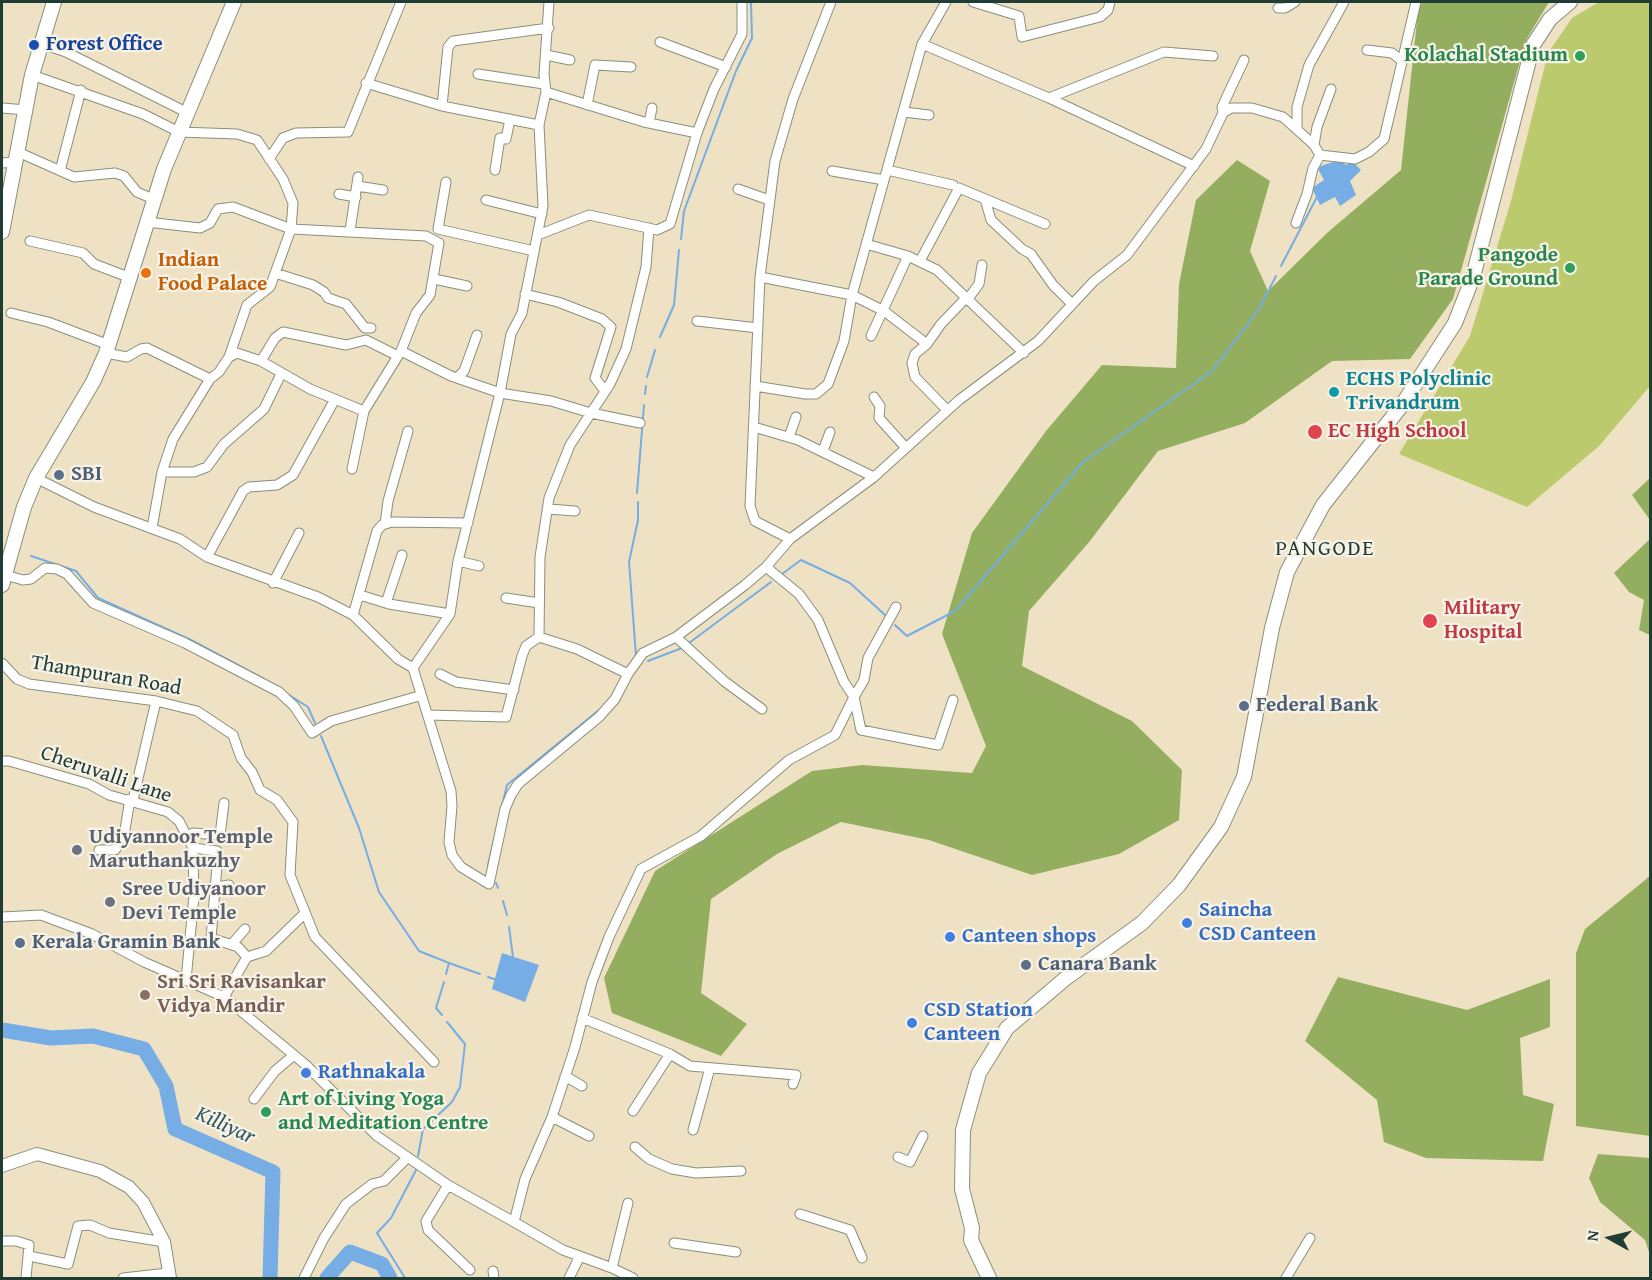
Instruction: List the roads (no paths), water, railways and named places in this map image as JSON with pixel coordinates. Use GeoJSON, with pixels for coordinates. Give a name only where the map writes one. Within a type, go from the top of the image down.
{"type":"FeatureCollection","features":[{"type":"Feature","properties":{"kind":"main road"},"geometry":{"type":"LineString","coordinates":[[2,232],[12,159],[27,110],[32,75],[54,2]]}},
{"type":"Feature","properties":{"kind":"main road"},"geometry":{"type":"LineString","coordinates":[[3,580],[5,558],[36,478],[93,382],[108,349],[153,200],[234,2]]}},
{"type":"Feature","properties":{"kind":"main road"},"geometry":{"type":"LineString","coordinates":[[989,1278],[971,1240],[972,1228],[962,1188],[963,1130],[979,1073],[1007,1028],[1031,1006],[1142,923],[1179,885],[1221,827],[1244,777],[1272,628],[1287,572],[1323,505],[1402,405],[1455,324],[1473,277],[1533,45],[1550,19],[1570,2]]}},
{"type":"Feature","properties":{"kind":"street"},"geometry":{"type":"LineString","coordinates":[[269,159],[283,138],[296,133],[348,132],[366,83],[401,2]]}},
{"type":"Feature","properties":{"kind":"street"},"geometry":{"type":"LineString","coordinates":[[549,2],[545,88],[539,125],[542,214],[538,235],[522,313],[511,334],[500,393],[458,561],[450,614],[413,668],[419,696],[428,715],[451,791],[449,842],[452,855],[461,867],[489,884],[505,809],[518,784],[599,717],[615,699],[628,674],[643,653],[676,637],[766,567],[790,539],[874,477],[948,410],[1024,353],[1094,281],[1127,255],[1206,149],[1223,113],[1231,108],[1252,108],[1283,117],[1314,145],[1320,155]]}},
{"type":"Feature","properties":{"kind":"street"},"geometry":{"type":"LineString","coordinates":[[538,235],[589,216],[657,230],[670,224],[697,133],[714,89],[742,34],[742,2]]}},
{"type":"Feature","properties":{"kind":"street"},"geometry":{"type":"LineString","coordinates":[[790,539],[752,517],[750,506],[760,277],[775,161],[793,99],[831,2]]}},
{"type":"Feature","properties":{"kind":"street"},"geometry":{"type":"LineString","coordinates":[[755,386],[816,394],[828,384],[844,340],[852,295],[922,44],[946,2]]}},
{"type":"Feature","properties":{"kind":"street"},"geometry":{"type":"LineString","coordinates":[[973,2],[1019,16],[1022,37],[1100,17],[1108,10],[1110,2]]}},
{"type":"Feature","properties":{"kind":"street"},"geometry":{"type":"LineString","coordinates":[[1278,8],[1285,8],[1294,2]]}},
{"type":"Feature","properties":{"kind":"street"},"geometry":{"type":"LineString","coordinates":[[1297,128],[1297,107],[1309,65],[1344,2]]}},
{"type":"Feature","properties":{"kind":"street"},"geometry":{"type":"LineString","coordinates":[[1320,155],[1355,159],[1369,152],[1384,139],[1416,2]]}},
{"type":"Feature","properties":{"kind":"street"},"geometry":{"type":"LineString","coordinates":[[442,106],[448,47],[453,41],[549,28]]}},
{"type":"Feature","properties":{"kind":"street"},"geometry":{"type":"LineString","coordinates":[[660,42],[726,67]]}},
{"type":"Feature","properties":{"kind":"street"},"geometry":{"type":"LineString","coordinates":[[42,44],[188,113]]}},
{"type":"Feature","properties":{"kind":"street"},"geometry":{"type":"LineString","coordinates":[[922,44],[1048,98],[1194,166]]}},
{"type":"Feature","properties":{"kind":"street"},"geometry":{"type":"LineString","coordinates":[[1366,50],[1392,53],[1401,60]]}},
{"type":"Feature","properties":{"kind":"street"},"geometry":{"type":"LineString","coordinates":[[1048,98],[1164,52],[1213,56]]}},
{"type":"Feature","properties":{"kind":"street"},"geometry":{"type":"LineString","coordinates":[[546,56],[570,60]]}},
{"type":"Feature","properties":{"kind":"street"},"geometry":{"type":"LineString","coordinates":[[1223,113],[1222,107],[1244,60]]}},
{"type":"Feature","properties":{"kind":"street"},"geometry":{"type":"LineString","coordinates":[[587,105],[595,65],[631,67]]}},
{"type":"Feature","properties":{"kind":"street"},"geometry":{"type":"LineString","coordinates":[[478,74],[545,88],[587,105],[649,123],[697,133]]}},
{"type":"Feature","properties":{"kind":"street"},"geometry":{"type":"LineString","coordinates":[[32,75],[81,90],[156,119],[179,132],[237,134],[251,137],[257,140],[283,179],[293,203],[291,229],[270,287],[247,305],[230,357],[219,372],[210,379],[173,439],[162,472],[152,528]]}},
{"type":"Feature","properties":{"kind":"street"},"geometry":{"type":"LineString","coordinates":[[366,83],[442,106],[539,125]]}},
{"type":"Feature","properties":{"kind":"street"},"geometry":{"type":"LineString","coordinates":[[1314,145],[1317,127],[1331,89]]}},
{"type":"Feature","properties":{"kind":"street"},"geometry":{"type":"LineString","coordinates":[[60,171],[81,90]]}},
{"type":"Feature","properties":{"kind":"street"},"geometry":{"type":"LineString","coordinates":[[2,108],[27,110]]}},
{"type":"Feature","properties":{"kind":"street"},"geometry":{"type":"LineString","coordinates":[[649,123],[652,108]]}},
{"type":"Feature","properties":{"kind":"street"},"geometry":{"type":"LineString","coordinates":[[904,112],[929,115]]}},
{"type":"Feature","properties":{"kind":"street"},"geometry":{"type":"LineString","coordinates":[[495,170],[500,138],[506,139],[510,119]]}},
{"type":"Feature","properties":{"kind":"street"},"geometry":{"type":"LineString","coordinates":[[1296,223],[1307,194],[1313,168],[1320,155]]}},
{"type":"Feature","properties":{"kind":"street"},"geometry":{"type":"LineString","coordinates":[[12,159],[60,171],[74,177],[115,173],[124,176],[137,192],[153,200]]}},
{"type":"Feature","properties":{"kind":"street"},"geometry":{"type":"LineString","coordinates":[[887,170],[953,184]]}},
{"type":"Feature","properties":{"kind":"street"},"geometry":{"type":"LineString","coordinates":[[832,171],[884,180]]}},
{"type":"Feature","properties":{"kind":"street"},"geometry":{"type":"LineString","coordinates":[[350,231],[358,182],[383,190]]}},
{"type":"Feature","properties":{"kind":"street"},"geometry":{"type":"LineString","coordinates":[[446,182],[438,229],[534,251]]}},
{"type":"Feature","properties":{"kind":"street"},"geometry":{"type":"LineString","coordinates":[[920,261],[959,188],[1045,224]]}},
{"type":"Feature","properties":{"kind":"street"},"geometry":{"type":"LineString","coordinates":[[738,189],[769,200]]}},
{"type":"Feature","properties":{"kind":"street"},"geometry":{"type":"LineString","coordinates":[[339,195],[356,197]]}},
{"type":"Feature","properties":{"kind":"street"},"geometry":{"type":"LineString","coordinates":[[985,199],[991,220],[1022,249],[1031,254],[1053,285],[1072,304]]}},
{"type":"Feature","properties":{"kind":"street"},"geometry":{"type":"LineString","coordinates":[[486,200],[542,214]]}},
{"type":"Feature","properties":{"kind":"street"},"geometry":{"type":"LineString","coordinates":[[147,222],[200,228],[210,223],[214,214],[225,206],[291,229],[426,237],[439,243],[430,295],[416,313],[400,354],[364,411],[352,469]]}},
{"type":"Feature","properties":{"kind":"street"},"geometry":{"type":"LineString","coordinates":[[539,637],[540,557],[548,509],[558,470],[570,445],[605,391],[626,349],[638,309],[646,267],[649,228]]}},
{"type":"Feature","properties":{"kind":"street"},"geometry":{"type":"LineString","coordinates":[[30,241],[83,253],[94,264],[131,278]]}},
{"type":"Feature","properties":{"kind":"street"},"geometry":{"type":"LineString","coordinates":[[866,244],[908,256],[937,270],[1024,353]]}},
{"type":"Feature","properties":{"kind":"street"},"geometry":{"type":"LineString","coordinates":[[871,336],[908,256]]}},
{"type":"Feature","properties":{"kind":"street"},"geometry":{"type":"LineString","coordinates":[[948,410],[912,373],[915,354],[927,345],[941,324],[979,284],[982,265]]}},
{"type":"Feature","properties":{"kind":"street"},"geometry":{"type":"LineString","coordinates":[[276,273],[313,285],[324,292],[328,298],[346,304],[365,328],[371,328]]}},
{"type":"Feature","properties":{"kind":"street"},"geometry":{"type":"LineString","coordinates":[[760,277],[852,295],[884,311],[927,345]]}},
{"type":"Feature","properties":{"kind":"street"},"geometry":{"type":"LineString","coordinates":[[434,279],[467,286]]}},
{"type":"Feature","properties":{"kind":"street"},"geometry":{"type":"LineString","coordinates":[[525,294],[558,302],[602,319],[611,327],[595,378],[605,391]]}},
{"type":"Feature","properties":{"kind":"street"},"geometry":{"type":"LineString","coordinates":[[11,313],[48,322],[128,357],[147,348],[210,379]]}},
{"type":"Feature","properties":{"kind":"street"},"geometry":{"type":"LineString","coordinates":[[697,321],[758,328]]}},
{"type":"Feature","properties":{"kind":"street"},"geometry":{"type":"LineString","coordinates":[[261,361],[275,338],[283,332],[346,345],[366,340],[457,378],[500,393],[551,401],[591,413],[640,423]]}},
{"type":"Feature","properties":{"kind":"street"},"geometry":{"type":"LineString","coordinates":[[457,378],[464,371],[477,335]]}},
{"type":"Feature","properties":{"kind":"street"},"geometry":{"type":"LineString","coordinates":[[230,357],[237,353],[261,361],[281,374],[334,400],[364,411]]}},
{"type":"Feature","properties":{"kind":"street"},"geometry":{"type":"LineString","coordinates":[[162,472],[194,472],[207,467],[224,444],[264,409],[281,374]]}},
{"type":"Feature","properties":{"kind":"street"},"geometry":{"type":"LineString","coordinates":[[874,397],[880,406],[879,418],[906,448]]}},
{"type":"Feature","properties":{"kind":"street"},"geometry":{"type":"LineString","coordinates":[[207,557],[243,491],[249,487],[277,485],[292,475],[334,400]]}},
{"type":"Feature","properties":{"kind":"street"},"geometry":{"type":"LineString","coordinates":[[789,437],[796,417]]}},
{"type":"Feature","properties":{"kind":"street"},"geometry":{"type":"LineString","coordinates":[[754,427],[789,437],[823,451],[874,477]]}},
{"type":"Feature","properties":{"kind":"street"},"geometry":{"type":"LineString","coordinates":[[385,524],[388,501],[408,430]]}},
{"type":"Feature","properties":{"kind":"street"},"geometry":{"type":"LineString","coordinates":[[823,451],[830,432]]}},
{"type":"Feature","properties":{"kind":"street"},"geometry":{"type":"LineString","coordinates":[[36,478],[94,507],[180,539],[207,557],[273,583],[318,597],[353,615],[398,659],[413,668]]}},
{"type":"Feature","properties":{"kind":"street"},"geometry":{"type":"LineString","coordinates":[[548,509],[575,511]]}},
{"type":"Feature","properties":{"kind":"street"},"geometry":{"type":"LineString","coordinates":[[353,615],[377,531],[385,524],[468,523]]}},
{"type":"Feature","properties":{"kind":"street"},"geometry":{"type":"LineString","coordinates":[[273,583],[299,533]]}},
{"type":"Feature","properties":{"kind":"street"},"geometry":{"type":"LineString","coordinates":[[386,603],[402,555]]}},
{"type":"Feature","properties":{"kind":"street"},"geometry":{"type":"LineString","coordinates":[[458,561],[479,566]]}},
{"type":"Feature","properties":{"kind":"street"},"geometry":{"type":"LineString","coordinates":[[766,567],[799,594],[818,620],[844,682],[854,697],[861,730],[938,745],[953,700]]}},
{"type":"Feature","properties":{"kind":"street"},"geometry":{"type":"LineString","coordinates":[[3,580],[31,579],[45,568],[57,569],[67,574],[93,603],[185,644],[279,693],[297,710],[312,733],[331,721],[419,696]]}},
{"type":"Feature","properties":{"kind":"street"},"geometry":{"type":"LineString","coordinates":[[360,595],[386,603],[450,614]]}},
{"type":"Feature","properties":{"kind":"street"},"geometry":{"type":"LineString","coordinates":[[506,598],[539,603]]}},
{"type":"Feature","properties":{"kind":"street"},"geometry":{"type":"LineString","coordinates":[[514,1222],[525,1179],[552,1117],[566,1076],[582,1018],[609,937],[641,869],[701,836],[789,760],[835,735],[864,680],[868,658],[896,607]]}},
{"type":"Feature","properties":{"kind":"street"},"geometry":{"type":"LineString","coordinates":[[539,637],[578,649],[628,674]]}},
{"type":"Feature","properties":{"kind":"street"},"geometry":{"type":"LineString","coordinates":[[428,715],[501,719],[509,712],[516,670],[526,646],[539,637]]}},
{"type":"Feature","properties":{"kind":"street"},"geometry":{"type":"LineString","coordinates":[[676,637],[724,681],[762,709]]}},
{"type":"Feature","properties":{"kind":"street","name":"Thampuran Road"},"geometry":{"type":"LineString","coordinates":[[2,663],[17,679],[29,684],[156,701],[197,711],[233,735],[241,758],[252,772],[260,790],[277,800],[293,822],[290,875],[315,937],[336,962],[382,1004],[434,1062]]}},
{"type":"Feature","properties":{"kind":"street"},"geometry":{"type":"LineString","coordinates":[[440,674],[456,682],[514,690]]}},
{"type":"Feature","properties":{"kind":"street"},"geometry":{"type":"LineString","coordinates":[[99,850],[116,850],[123,836],[156,701]]}},
{"type":"Feature","properties":{"kind":"street","name":"Cheruvalli Lane"},"geometry":{"type":"LineString","coordinates":[[2,761],[66,777],[168,812],[179,821],[186,838],[194,848]]}},
{"type":"Feature","properties":{"kind":"street"},"geometry":{"type":"LineString","coordinates":[[186,838],[193,833],[220,835],[224,803]]}},
{"type":"Feature","properties":{"kind":"street"},"geometry":{"type":"LineString","coordinates":[[186,980],[194,891],[194,848],[217,851],[211,938],[232,944],[247,957]]}},
{"type":"Feature","properties":{"kind":"street"},"geometry":{"type":"LineString","coordinates":[[194,891],[229,885]]}},
{"type":"Feature","properties":{"kind":"street"},"geometry":{"type":"LineString","coordinates":[[224,997],[247,957],[266,951],[304,914]]}},
{"type":"Feature","properties":{"kind":"street"},"geometry":{"type":"LineString","coordinates":[[2,917],[41,915],[92,934],[144,962],[224,997],[294,1055],[377,1136],[448,1185],[562,1250],[612,1268],[632,1278]]}},
{"type":"Feature","properties":{"kind":"street"},"geometry":{"type":"LineString","coordinates":[[232,944],[245,929]]}},
{"type":"Feature","properties":{"kind":"street"},"geometry":{"type":"LineString","coordinates":[[582,1018],[670,1054],[690,1066],[796,1075],[793,1084]]}},
{"type":"Feature","properties":{"kind":"street"},"geometry":{"type":"LineString","coordinates":[[633,1111],[670,1054]]}},
{"type":"Feature","properties":{"kind":"street"},"geometry":{"type":"LineString","coordinates":[[254,1099],[275,1071],[294,1055]]}},
{"type":"Feature","properties":{"kind":"street"},"geometry":{"type":"LineString","coordinates":[[693,1130],[710,1068]]}},
{"type":"Feature","properties":{"kind":"street"},"geometry":{"type":"LineString","coordinates":[[566,1076],[582,1086]]}},
{"type":"Feature","properties":{"kind":"street"},"geometry":{"type":"LineString","coordinates":[[552,1117],[589,1136]]}},
{"type":"Feature","properties":{"kind":"street"},"geometry":{"type":"LineString","coordinates":[[898,1157],[910,1162],[923,1136]]}},
{"type":"Feature","properties":{"kind":"street"},"geometry":{"type":"LineString","coordinates":[[635,1147],[650,1159],[672,1169],[696,1173],[741,1171]]}},
{"type":"Feature","properties":{"kind":"street"},"geometry":{"type":"LineString","coordinates":[[2,1166],[37,1154],[100,1171],[129,1186],[143,1202],[164,1242],[169,1276],[123,1278]]}},
{"type":"Feature","properties":{"kind":"street"},"geometry":{"type":"LineString","coordinates":[[304,1278],[324,1238],[346,1204],[372,1184],[384,1181],[408,1157]]}},
{"type":"Feature","properties":{"kind":"street"},"geometry":{"type":"LineString","coordinates":[[448,1185],[426,1221],[428,1230],[471,1270]]}},
{"type":"Feature","properties":{"kind":"street"},"geometry":{"type":"LineString","coordinates":[[612,1268],[628,1203]]}},
{"type":"Feature","properties":{"kind":"street"},"geometry":{"type":"LineString","coordinates":[[800,1214],[850,1230],[862,1258]]}},
{"type":"Feature","properties":{"kind":"street"},"geometry":{"type":"LineString","coordinates":[[29,1256],[68,1264],[78,1226],[90,1225],[109,1233],[164,1242]]}},
{"type":"Feature","properties":{"kind":"street"},"geometry":{"type":"LineString","coordinates":[[1298,1278],[1288,1276],[1310,1238]]}},
{"type":"Feature","properties":{"kind":"street"},"geometry":{"type":"LineString","coordinates":[[2,1241],[26,1243],[29,1256],[26,1278]]}},
{"type":"Feature","properties":{"kind":"street"},"geometry":{"type":"LineString","coordinates":[[674,1243],[736,1252]]}},
{"type":"Feature","properties":{"kind":"street"},"geometry":{"type":"LineString","coordinates":[[570,1278],[580,1256]]}},
{"type":"Feature","properties":{"kind":"water"},"geometry":{"type":"Polygon","coordinates":[[[1340,160],[1346,165],[1352,161],[1361,170],[1350,181],[1356,195],[1340,206],[1335,197],[1320,205],[1312,188],[1324,180],[1317,167],[1340,160]]]}},
{"type":"Feature","properties":{"kind":"water"},"geometry":{"type":"Polygon","coordinates":[[[502,953],[539,965],[525,1002],[492,989],[502,953]]]}},
{"type":"Feature","properties":{"kind":"waterway"},"geometry":{"type":"LineString","coordinates":[[681,239],[684,211],[736,71],[752,38],[751,2]]}},
{"type":"Feature","properties":{"kind":"waterway"},"geometry":{"type":"LineString","coordinates":[[1281,266],[1317,197]]}},
{"type":"Feature","properties":{"kind":"waterway"},"geometry":{"type":"LineString","coordinates":[[660,337],[674,305],[679,250]]}},
{"type":"Feature","properties":{"kind":"waterway"},"geometry":{"type":"LineString","coordinates":[[895,625],[907,636],[955,611],[1083,462],[1212,371],[1259,309],[1276,276]]}},
{"type":"Feature","properties":{"kind":"waterway"},"geometry":{"type":"LineString","coordinates":[[647,377],[655,350]]}},
{"type":"Feature","properties":{"kind":"waterway"},"geometry":{"type":"LineString","coordinates":[[645,394],[646,386]]}},
{"type":"Feature","properties":{"kind":"waterway"},"geometry":{"type":"LineString","coordinates":[[637,493],[644,405]]}},
{"type":"Feature","properties":{"kind":"waterway"},"geometry":{"type":"LineString","coordinates":[[636,656],[629,562],[638,520],[638,502]]}},
{"type":"Feature","properties":{"kind":"waterway"},"geometry":{"type":"LineString","coordinates":[[31,556],[76,571],[98,598],[191,640],[264,679]]}},
{"type":"Feature","properties":{"kind":"waterway"},"geometry":{"type":"LineString","coordinates":[[782,574],[801,560],[850,583],[885,615]]}},
{"type":"Feature","properties":{"kind":"waterway"},"geometry":{"type":"LineString","coordinates":[[689,643],[771,582]]}},
{"type":"Feature","properties":{"kind":"waterway"},"geometry":{"type":"LineString","coordinates":[[648,661],[682,648]]}},
{"type":"Feature","properties":{"kind":"waterway"},"geometry":{"type":"LineString","coordinates":[[289,695],[308,707],[315,723]]}},
{"type":"Feature","properties":{"kind":"waterway"},"geometry":{"type":"LineString","coordinates":[[488,865],[507,785],[599,710]]}},
{"type":"Feature","properties":{"kind":"waterway"},"geometry":{"type":"LineString","coordinates":[[321,736],[359,828],[379,892],[419,951],[449,963],[446,974]]}},
{"type":"Feature","properties":{"kind":"waterway"},"geometry":{"type":"LineString","coordinates":[[496,883],[498,888]]}},
{"type":"Feature","properties":{"kind":"waterway"},"geometry":{"type":"LineString","coordinates":[[503,901],[507,915]]}},
{"type":"Feature","properties":{"kind":"waterway"},"geometry":{"type":"LineString","coordinates":[[509,927],[513,957]]}},
{"type":"Feature","properties":{"kind":"waterway"},"geometry":{"type":"LineString","coordinates":[[449,963],[480,974]]}},
{"type":"Feature","properties":{"kind":"waterway"},"geometry":{"type":"LineString","coordinates":[[488,977],[497,980]]}},
{"type":"Feature","properties":{"kind":"waterway"},"geometry":{"type":"LineString","coordinates":[[442,1015],[436,1008],[444,982]]}},
{"type":"Feature","properties":{"kind":"waterway"},"geometry":{"type":"LineString","coordinates":[[418,1156],[423,1129],[452,1102],[460,1087],[465,1044],[447,1022]]}},
{"type":"Feature","properties":{"kind":"waterway","name":"Killiyar"},"geometry":{"type":"LineString","coordinates":[[2,1030],[51,1038],[93,1036],[144,1049],[166,1086],[175,1129],[273,1172],[270,1278]]}},
{"type":"Feature","properties":{"kind":"waterway"},"geometry":{"type":"LineString","coordinates":[[405,1278],[377,1233],[391,1218],[416,1170]]}},
{"type":"Feature","properties":{"kind":"waterway","name":"Killiyar"},"geometry":{"type":"LineString","coordinates":[[327,1278],[350,1252],[382,1264],[390,1278]]}},
{"type":"Feature","properties":{"kind":"place","name":"Forest Office"},"geometry":{"type":"Point","coordinates":[34,45]}},
{"type":"Feature","properties":{"kind":"place","name":"Kolachal Stadium"},"geometry":{"type":"Point","coordinates":[1580,56]}},
{"type":"Feature","properties":{"kind":"place","name":"Pangode Parade Ground"},"geometry":{"type":"Point","coordinates":[1570,268]}},
{"type":"Feature","properties":{"kind":"place","name":"Indian Food Palace"},"geometry":{"type":"Point","coordinates":[146,273]}},
{"type":"Feature","properties":{"kind":"place","name":"ECHS Polyclinic Trivandrum"},"geometry":{"type":"Point","coordinates":[1334,392]}},
{"type":"Feature","properties":{"kind":"place","name":"EC High School"},"geometry":{"type":"Point","coordinates":[1315,432]}},
{"type":"Feature","properties":{"kind":"place","name":"SBI"},"geometry":{"type":"Point","coordinates":[59,475]}},
{"type":"Feature","properties":{"kind":"place","name":"Military Hospital"},"geometry":{"type":"Point","coordinates":[1430,621]}},
{"type":"Feature","properties":{"kind":"place","name":"Federal Bank"},"geometry":{"type":"Point","coordinates":[1244,706]}},
{"type":"Feature","properties":{"kind":"place","name":"Udiyannoor Temple Maruthankuzhy"},"geometry":{"type":"Point","coordinates":[77,850]}},
{"type":"Feature","properties":{"kind":"place","name":"Sree Udiyanoor Devi Temple"},"geometry":{"type":"Point","coordinates":[110,902]}},
{"type":"Feature","properties":{"kind":"place","name":"Saincha CSD Canteen"},"geometry":{"type":"Point","coordinates":[1187,923]}},
{"type":"Feature","properties":{"kind":"place","name":"Canteen shops"},"geometry":{"type":"Point","coordinates":[950,937]}},
{"type":"Feature","properties":{"kind":"place","name":"Kerala Gramin Bank"},"geometry":{"type":"Point","coordinates":[20,943]}},
{"type":"Feature","properties":{"kind":"place","name":"Canara Bank"},"geometry":{"type":"Point","coordinates":[1026,965]}},
{"type":"Feature","properties":{"kind":"place","name":"Sri Sri Ravisankar Vidya Mandir"},"geometry":{"type":"Point","coordinates":[145,995]}},
{"type":"Feature","properties":{"kind":"place","name":"CSD Station Canteen"},"geometry":{"type":"Point","coordinates":[912,1023]}},
{"type":"Feature","properties":{"kind":"place","name":"Rathnakala"},"geometry":{"type":"Point","coordinates":[306,1073]}},
{"type":"Feature","properties":{"kind":"place","name":"Art of Living Yoga and Meditation Centre"},"geometry":{"type":"Point","coordinates":[266,1112]}},
{"type":"Feature","properties":{"kind":"district","name":"PANGODE"},"geometry":{"type":"Point","coordinates":[1325,549]}}]}
